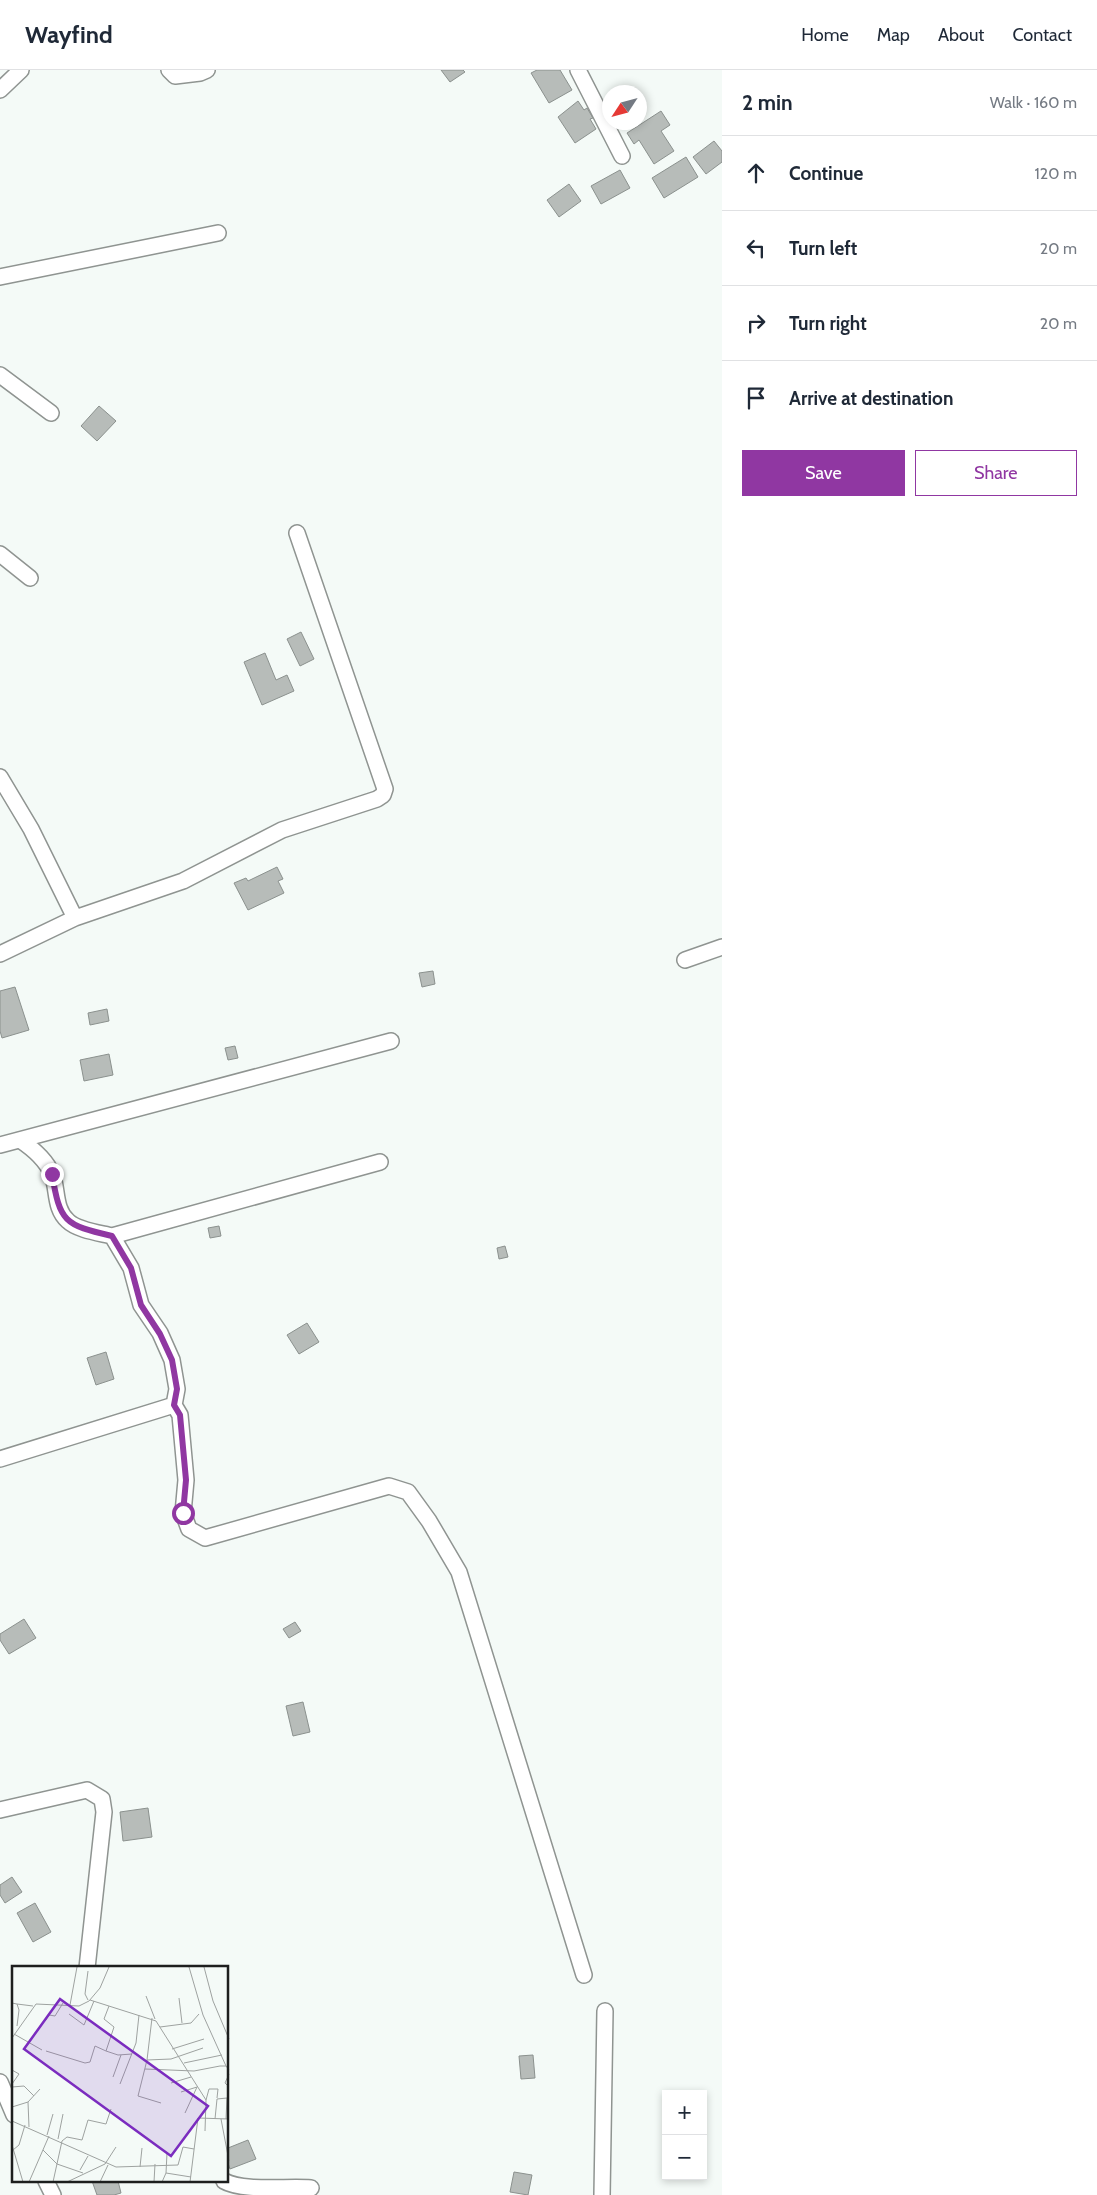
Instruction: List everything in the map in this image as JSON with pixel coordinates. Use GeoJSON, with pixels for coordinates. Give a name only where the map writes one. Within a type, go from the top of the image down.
{"type":"FeatureCollection","features":[{"type":"Feature","properties":{"kind":"street"},"geometry":{"type":"LineString","coordinates":[[0,90],[21,70]]}},
{"type":"Feature","properties":{"kind":"street"},"geometry":{"type":"LineString","coordinates":[[169,70],[175,76],[200,73],[207,70]]}},
{"type":"Feature","properties":{"kind":"street"},"geometry":{"type":"LineString","coordinates":[[578,70],[622,156]]}},
{"type":"Feature","properties":{"kind":"street"},"geometry":{"type":"LineString","coordinates":[[0,277],[218,233]]}},
{"type":"Feature","properties":{"kind":"street"},"geometry":{"type":"LineString","coordinates":[[0,375],[51,413]]}},
{"type":"Feature","properties":{"kind":"street"},"geometry":{"type":"LineString","coordinates":[[0,954],[75,918],[183,881],[282,830],[377,799],[383,795],[385,789],[297,533]]}},
{"type":"Feature","properties":{"kind":"street"},"geometry":{"type":"LineString","coordinates":[[0,554],[30,578]]}},
{"type":"Feature","properties":{"kind":"street"},"geometry":{"type":"LineString","coordinates":[[0,777],[31,829],[75,918]]}},
{"type":"Feature","properties":{"kind":"street"},"geometry":{"type":"LineString","coordinates":[[685,960],[722,947]]}},
{"type":"Feature","properties":{"kind":"street"},"geometry":{"type":"LineString","coordinates":[[0,1145],[391,1041]]}},
{"type":"Feature","properties":{"kind":"street"},"geometry":{"type":"LineString","coordinates":[[20,1140],[34,1150],[52,1174],[57,1204],[68,1222],[90,1231],[112,1236],[380,1162]]}},
{"type":"Feature","properties":{"kind":"street"},"geometry":{"type":"LineString","coordinates":[[112,1236],[131,1268],[141,1305],[160,1334],[172,1360],[177,1389],[174,1405],[180,1415],[186,1480],[183,1513],[190,1529],[205,1538],[389,1486],[408,1492],[430,1521],[459,1572],[584,1975]]}},
{"type":"Feature","properties":{"kind":"street"},"geometry":{"type":"LineString","coordinates":[[0,1459],[174,1405]]}},
{"type":"Feature","properties":{"kind":"street"},"geometry":{"type":"LineString","coordinates":[[0,1810],[88,1790],[102,1799],[104,1812],[87,1966]]}},
{"type":"Feature","properties":{"kind":"street"},"geometry":{"type":"LineString","coordinates":[[602,2195],[605,2011]]}},
{"type":"Feature","properties":{"kind":"street"},"geometry":{"type":"LineString","coordinates":[[0,2082],[12,2110]]}},
{"type":"Feature","properties":{"kind":"street"},"geometry":{"type":"LineString","coordinates":[[46,2182],[53,2195]]}},
{"type":"Feature","properties":{"kind":"street"},"geometry":{"type":"LineString","coordinates":[[226,2182],[234,2186],[247,2188],[265,2186],[311,2188]]}},
{"type":"Feature","properties":{"kind":"building"},"geometry":{"type":"Polygon","coordinates":[[[441,70],[463,70],[465,72],[450,82],[441,70]]]}},
{"type":"Feature","properties":{"kind":"building"},"geometry":{"type":"Polygon","coordinates":[[[537,70],[560,70],[572,90],[549,103],[531,73],[537,70]]]}},
{"type":"Feature","properties":{"kind":"building"},"geometry":{"type":"Polygon","coordinates":[[[578,101],[584,110],[587,108],[593,118],[590,119],[596,129],[575,143],[558,117],[578,101]]]}},
{"type":"Feature","properties":{"kind":"building"},"geometry":{"type":"Polygon","coordinates":[[[661,111],[670,125],[661,131],[674,151],[654,164],[639,140],[634,144],[627,133],[632,130],[647,130],[647,120],[661,111]]]}},
{"type":"Feature","properties":{"kind":"building"},"geometry":{"type":"Polygon","coordinates":[[[714,141],[722,151],[722,162],[706,174],[693,157],[714,141]]]}},
{"type":"Feature","properties":{"kind":"building"},"geometry":{"type":"Polygon","coordinates":[[[686,157],[698,177],[664,198],[652,178],[686,157]]]}},
{"type":"Feature","properties":{"kind":"building"},"geometry":{"type":"Polygon","coordinates":[[[620,170],[630,188],[601,204],[591,186],[620,170]]]}},
{"type":"Feature","properties":{"kind":"building"},"geometry":{"type":"Polygon","coordinates":[[[569,184],[581,201],[559,217],[547,200],[569,184]]]}},
{"type":"Feature","properties":{"kind":"building"},"geometry":{"type":"Polygon","coordinates":[[[99,406],[116,421],[97,441],[81,426],[99,406]]]}},
{"type":"Feature","properties":{"kind":"building"},"geometry":{"type":"Polygon","coordinates":[[[301,632],[314,659],[300,666],[287,639],[301,632]]]}},
{"type":"Feature","properties":{"kind":"building"},"geometry":{"type":"Polygon","coordinates":[[[265,653],[276,680],[287,675],[294,691],[262,705],[244,662],[265,653]]]}},
{"type":"Feature","properties":{"kind":"building"},"geometry":{"type":"Polygon","coordinates":[[[277,867],[283,879],[278,881],[284,893],[248,910],[234,883],[246,878],[248,881],[277,867]]]}},
{"type":"Feature","properties":{"kind":"building"},"geometry":{"type":"Polygon","coordinates":[[[433,971],[435,984],[422,987],[419,973],[433,971]]]}},
{"type":"Feature","properties":{"kind":"building"},"geometry":{"type":"Polygon","coordinates":[[[15,987],[29,1030],[2,1038],[0,1031],[0,991],[15,987]]]}},
{"type":"Feature","properties":{"kind":"building"},"geometry":{"type":"Polygon","coordinates":[[[107,1009],[109,1021],[90,1025],[88,1013],[107,1009]]]}},
{"type":"Feature","properties":{"kind":"building"},"geometry":{"type":"Polygon","coordinates":[[[235,1046],[238,1058],[228,1060],[225,1048],[235,1046]]]}},
{"type":"Feature","properties":{"kind":"building"},"geometry":{"type":"Polygon","coordinates":[[[109,1054],[113,1075],[84,1081],[80,1060],[109,1054]]]}},
{"type":"Feature","properties":{"kind":"building"},"geometry":{"type":"Polygon","coordinates":[[[219,1226],[221,1236],[210,1238],[208,1228],[219,1226]]]}},
{"type":"Feature","properties":{"kind":"building"},"geometry":{"type":"Polygon","coordinates":[[[505,1246],[508,1257],[499,1259],[497,1248],[505,1246]]]}},
{"type":"Feature","properties":{"kind":"building"},"geometry":{"type":"Polygon","coordinates":[[[307,1323],[319,1342],[299,1354],[287,1335],[307,1323]]]}},
{"type":"Feature","properties":{"kind":"building"},"geometry":{"type":"Polygon","coordinates":[[[106,1352],[114,1379],[96,1385],[87,1358],[106,1352]]]}},
{"type":"Feature","properties":{"kind":"building"},"geometry":{"type":"Polygon","coordinates":[[[24,1619],[36,1638],[9,1654],[0,1640],[0,1634],[24,1619]]]}},
{"type":"Feature","properties":{"kind":"building"},"geometry":{"type":"Polygon","coordinates":[[[295,1622],[301,1631],[289,1638],[283,1629],[295,1622]]]}},
{"type":"Feature","properties":{"kind":"building"},"geometry":{"type":"Polygon","coordinates":[[[303,1702],[310,1732],[293,1736],[286,1706],[303,1702]]]}},
{"type":"Feature","properties":{"kind":"building"},"geometry":{"type":"Polygon","coordinates":[[[148,1808],[152,1837],[123,1841],[120,1812],[148,1808]]]}},
{"type":"Feature","properties":{"kind":"building"},"geometry":{"type":"Polygon","coordinates":[[[12,1877],[22,1892],[5,1903],[0,1895],[0,1885],[12,1877]]]}},
{"type":"Feature","properties":{"kind":"building"},"geometry":{"type":"Polygon","coordinates":[[[35,1903],[51,1932],[33,1942],[17,1913],[35,1903]]]}},
{"type":"Feature","properties":{"kind":"building"},"geometry":{"type":"Polygon","coordinates":[[[533,2055],[535,2078],[521,2079],[519,2056],[533,2055]]]}},
{"type":"Feature","properties":{"kind":"building"},"geometry":{"type":"Polygon","coordinates":[[[248,2140],[256,2159],[230,2169],[229,2148],[248,2140]]]}},
{"type":"Feature","properties":{"kind":"building"},"geometry":{"type":"Polygon","coordinates":[[[514,2172],[532,2175],[528,2195],[510,2192],[514,2172]]]}},
{"type":"Feature","properties":{"kind":"building"},"geometry":{"type":"Polygon","coordinates":[[[92,2182],[118,2182],[121,2193],[97,2195],[92,2182]]]}},
{"type":"Feature","properties":{"kind":"route"},"geometry":{"type":"LineString","coordinates":[[52,1174],[57,1204],[68,1222],[90,1231],[112,1236],[131,1268],[141,1305],[160,1334],[172,1360],[177,1389],[174,1405],[180,1415],[186,1480],[183,1513]]}}]}
